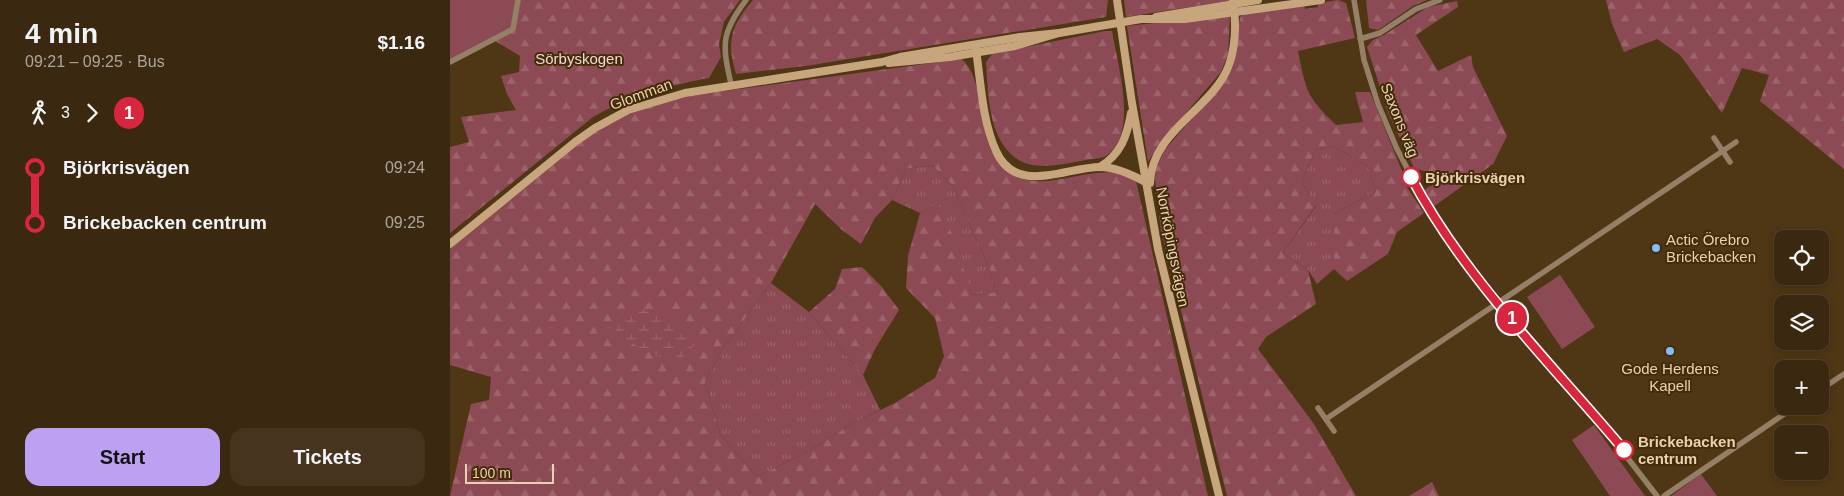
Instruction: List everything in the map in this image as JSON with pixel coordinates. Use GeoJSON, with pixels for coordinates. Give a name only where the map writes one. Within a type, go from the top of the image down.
{"type":"FeatureCollection","features":[{"type":"Feature","properties":{"kind":"main road","name":"Norrköpingsvägen"},"geometry":{"type":"LineString","coordinates":[[1117,0],[1132,103],[1158,249],[1219,496]]}},
{"type":"Feature","properties":{"kind":"main road"},"geometry":{"type":"LineString","coordinates":[[1234,5],[1258,0]]}},
{"type":"Feature","properties":{"kind":"main road"},"geometry":{"type":"LineString","coordinates":[[1234,5],[1321,0]]}},
{"type":"Feature","properties":{"kind":"main road","name":"Glomman"},"geometry":{"type":"LineString","coordinates":[[450,244],[558,155],[606,121],[628,110],[663,98],[731,84],[882,62],[924,60],[975,49],[1028,44],[1059,33],[1100,25],[1234,5]]}},
{"type":"Feature","properties":{"kind":"main road"},"geometry":{"type":"LineString","coordinates":[[1149,196],[1150,170],[1161,148],[1219,82],[1229,66],[1233,43],[1234,5]]}},
{"type":"Feature","properties":{"kind":"main road"},"geometry":{"type":"LineString","coordinates":[[975,49],[988,127],[1002,162],[1013,170],[1034,178],[1100,167],[1129,173],[1147,183]]}},
{"type":"Feature","properties":{"kind":"main road"},"geometry":{"type":"LineString","coordinates":[[1100,167],[1116,155],[1124,143],[1132,103]]}},
{"type":"Feature","properties":{"kind":"street"},"geometry":{"type":"LineString","coordinates":[[450,62],[513,29],[518,0]]}},
{"type":"Feature","properties":{"kind":"street"},"geometry":{"type":"LineString","coordinates":[[731,84],[725,56],[725,39],[730,23],[746,0]]}},
{"type":"Feature","properties":{"kind":"street","name":"Saxons väg"},"geometry":{"type":"LineString","coordinates":[[1354,0],[1364,60],[1385,122],[1429,210],[1449,241],[1498,303],[1589,408],[1657,496]]}},
{"type":"Feature","properties":{"kind":"street"},"geometry":{"type":"LineString","coordinates":[[1360,39],[1380,33],[1416,9],[1440,0]]}},
{"type":"Feature","properties":{"kind":"street"},"geometry":{"type":"LineString","coordinates":[[1714,138],[1730,162]]}},
{"type":"Feature","properties":{"kind":"street"},"geometry":{"type":"LineString","coordinates":[[1326,419],[1736,142]]}},
{"type":"Feature","properties":{"kind":"street"},"geometry":{"type":"LineString","coordinates":[[1829,384],[1844,374]]}},
{"type":"Feature","properties":{"kind":"street"},"geometry":{"type":"LineString","coordinates":[[1318,408],[1334,431]]}},
{"type":"Feature","properties":{"kind":"street"},"geometry":{"type":"LineString","coordinates":[[1664,496],[1783,415]]}},
{"type":"Feature","properties":{"kind":"green space","name":"Sörbyskogen"},"geometry":{"type":"Polygon","coordinates":[[[450,0],[740,0],[724,22],[719,44],[721,57],[709,78],[649,93],[621,103],[593,117],[450,233],[450,147],[469,142],[461,117],[516,110],[507,94],[501,76],[519,72],[520,56],[492,39],[450,0]]]}},
{"type":"Feature","properties":{"kind":"green space"},"geometry":{"type":"Polygon","coordinates":[[[450,0],[515,0],[514,7],[500,35],[450,61],[450,0]]]}},
{"type":"Feature","properties":{"kind":"green space"},"geometry":{"type":"Polygon","coordinates":[[[753,0],[1108,0],[1106,17],[806,66],[736,74],[731,52],[731,42],[735,26],[753,0]]]}},
{"type":"Feature","properties":{"kind":"green space"},"geometry":{"type":"Polygon","coordinates":[[[1124,0],[1229,0],[1229,1],[1126,17],[1124,0]]]}},
{"type":"Feature","properties":{"kind":"green space"},"geometry":{"type":"Polygon","coordinates":[[[1338,0],[1346,3],[1355,38],[1298,51],[1309,92],[1319,107],[1336,125],[1363,122],[1355,92],[1370,92],[1402,171],[1403,181],[1424,213],[1397,232],[1388,254],[1347,281],[1334,269],[1334,214],[1376,191],[1367,165],[1332,146],[1315,150],[1302,182],[1316,205],[1283,253],[1308,270],[1316,304],[1266,337],[1258,349],[1314,424],[1356,496],[1227,496],[1161,230],[1155,179],[1156,169],[1164,151],[1228,76],[1233,67],[1240,17],[1248,12],[1304,5],[1305,9],[1318,7],[1318,3],[1338,0]]]}},
{"type":"Feature","properties":{"kind":"green space"},"geometry":{"type":"Polygon","coordinates":[[[1366,0],[1427,0],[1413,6],[1378,30],[1369,28],[1366,0]]]}},
{"type":"Feature","properties":{"kind":"green space"},"geometry":{"type":"Polygon","coordinates":[[[1606,0],[1844,0],[1844,169],[1760,101],[1769,75],[1742,68],[1722,113],[1680,55],[1657,39],[1624,52],[1612,24],[1606,0]]]}},
{"type":"Feature","properties":{"kind":"green space"},"geometry":{"type":"Polygon","coordinates":[[[1457,1],[1458,7],[1416,35],[1438,71],[1471,55],[1473,67],[1507,136],[1493,164],[1433,207],[1424,190],[1445,178],[1414,168],[1389,115],[1367,47],[1373,40],[1428,7],[1457,1]]]}},
{"type":"Feature","properties":{"kind":"green space"},"geometry":{"type":"Polygon","coordinates":[[[1230,15],[1228,54],[1221,72],[1162,141],[1148,162],[1127,26],[1230,15]]]}},
{"type":"Feature","properties":{"kind":"green space"},"geometry":{"type":"Polygon","coordinates":[[[1112,31],[1124,99],[1123,126],[1116,146],[1104,157],[1062,164],[1034,165],[1017,159],[1002,143],[993,122],[990,110],[986,62],[992,54],[1112,31]]]}},
{"type":"Feature","properties":{"kind":"green space"},"geometry":{"type":"Polygon","coordinates":[[[962,59],[971,71],[976,86],[987,138],[993,154],[1004,168],[1020,178],[1031,181],[1055,180],[1107,172],[1128,176],[1136,181],[1208,496],[450,496],[471,404],[489,400],[491,377],[450,365],[450,249],[513,194],[582,140],[628,114],[660,103],[728,90],[962,59]],[[932,165],[906,169],[892,200],[875,218],[861,244],[842,230],[815,204],[771,283],[722,350],[705,382],[720,434],[757,477],[810,450],[853,423],[895,403],[935,378],[944,356],[935,318],[906,288],[908,256],[920,213],[938,204],[953,236],[972,295],[996,292],[989,268],[953,186],[932,165]]]}},
{"type":"Feature","properties":{"kind":"green space"},"geometry":{"type":"Polygon","coordinates":[[[1332,146],[1367,165],[1376,191],[1334,214],[1334,269],[1317,284],[1308,270],[1283,253],[1316,206],[1302,182],[1315,150],[1332,146]]]}},
{"type":"Feature","properties":{"kind":"green space"},"geometry":{"type":"Polygon","coordinates":[[[932,165],[953,186],[989,268],[996,292],[972,295],[938,204],[920,213],[892,200],[906,169],[932,165]]]}},
{"type":"Feature","properties":{"kind":"green space"},"geometry":{"type":"Polygon","coordinates":[[[862,267],[881,286],[899,310],[875,349],[863,375],[809,312],[835,289],[842,269],[862,267]]]}},
{"type":"Feature","properties":{"kind":"green space"},"geometry":{"type":"Polygon","coordinates":[[[1560,275],[1595,327],[1562,349],[1527,297],[1560,275]]]}},
{"type":"Feature","properties":{"kind":"green space"},"geometry":{"type":"Polygon","coordinates":[[[771,283],[809,312],[863,375],[880,410],[853,423],[810,450],[757,477],[720,434],[705,382],[722,350],[771,283]]]}},
{"type":"Feature","properties":{"kind":"green space"},"geometry":{"type":"Polygon","coordinates":[[[631,308],[651,311],[683,325],[689,333],[692,342],[691,353],[677,359],[667,359],[643,349],[616,333],[617,321],[623,312],[631,308]]]}},
{"type":"Feature","properties":{"kind":"green space"},"geometry":{"type":"Polygon","coordinates":[[[1594,425],[1645,496],[1610,496],[1572,440],[1594,425]]]}},
{"type":"Feature","properties":{"kind":"green space"},"geometry":{"type":"Polygon","coordinates":[[[1701,474],[1717,496],[1671,496],[1701,474]]]}},
{"type":"Feature","properties":{"kind":"green space"},"geometry":{"type":"Polygon","coordinates":[[[1432,482],[1439,496],[1409,496],[1432,482]]]}},
{"type":"Feature","properties":{"kind":"bus line","name":"1"},"geometry":{"type":"LineString","coordinates":[[1411,177],[1449,241],[1498,303],[1624,450]]}},
{"type":"Feature","properties":{"kind":"place","name":"Björkrisvägen"},"geometry":{"type":"Point","coordinates":[1411,177]}},
{"type":"Feature","properties":{"kind":"place","name":"Actic Örebro Brickebacken"},"geometry":{"type":"Point","coordinates":[1656,248]}},
{"type":"Feature","properties":{"kind":"place","name":"Gode Herdens Kapell"},"geometry":{"type":"Point","coordinates":[1670,351]}},
{"type":"Feature","properties":{"kind":"place","name":"Brickebacken centrum"},"geometry":{"type":"Point","coordinates":[1624,450]}}]}
